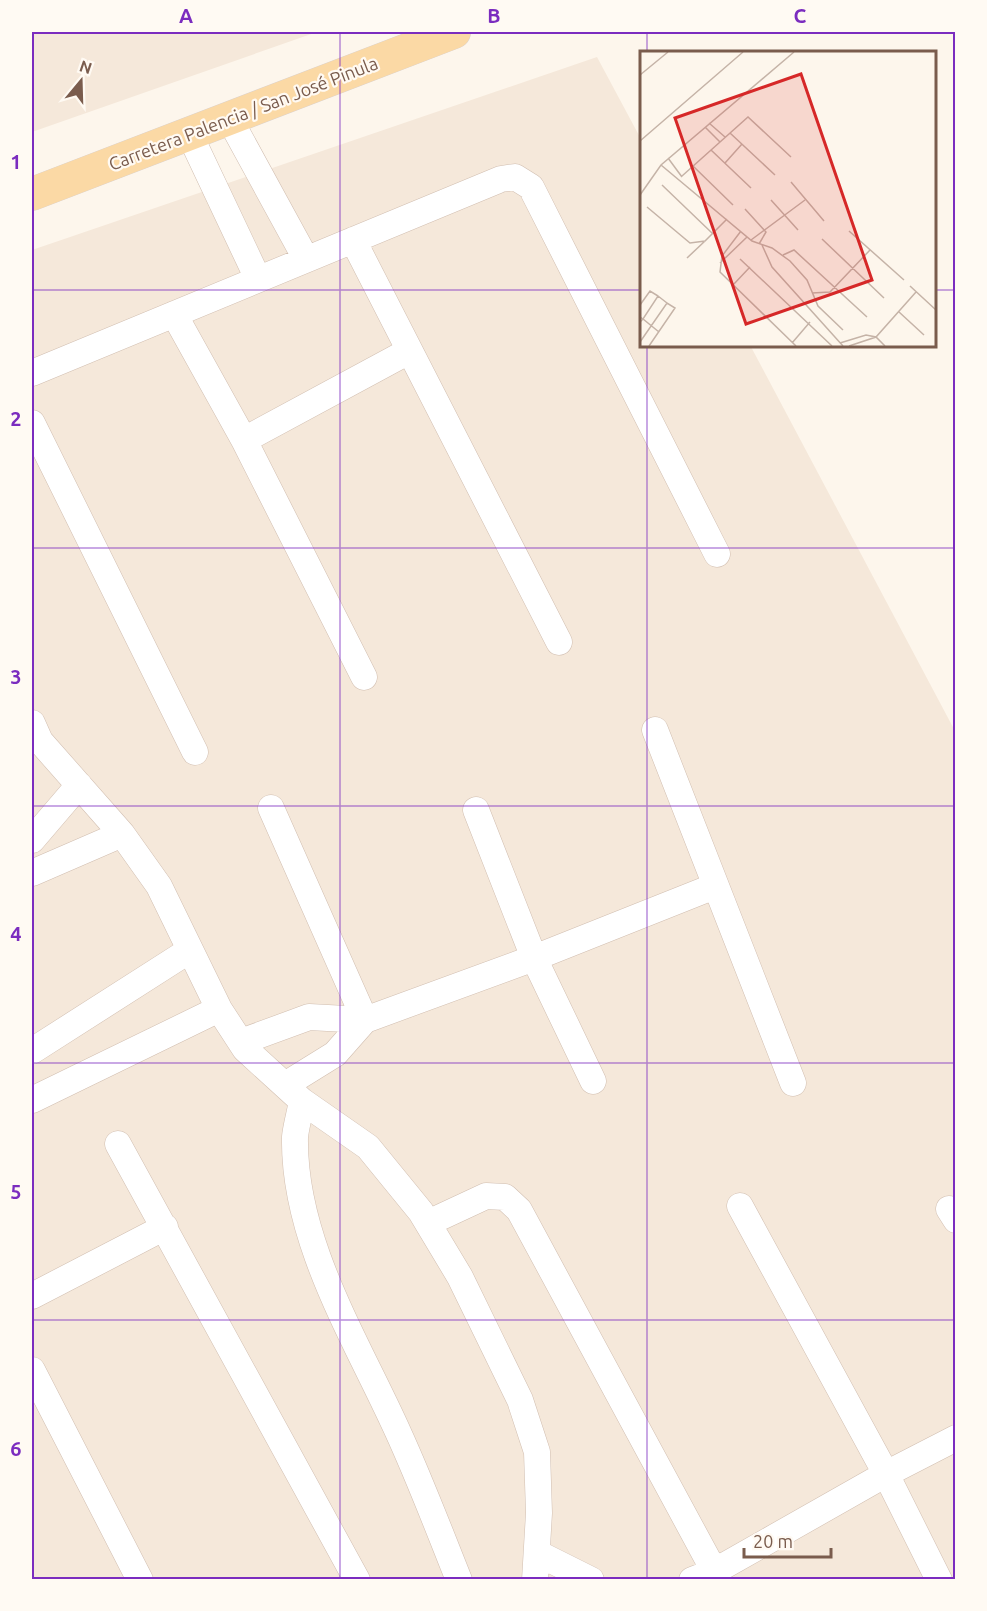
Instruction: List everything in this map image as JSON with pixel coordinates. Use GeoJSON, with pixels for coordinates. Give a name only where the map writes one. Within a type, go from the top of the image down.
{"type":"FeatureCollection","features":[{"type":"Feature","properties":{"kind":"main road","name":"Carretera Palencia / San José Pinula"},"geometry":{"type":"LineString","coordinates":[[32,194],[454,32]]}},
{"type":"Feature","properties":{"kind":"street"},"geometry":{"type":"LineString","coordinates":[[229,118],[306,259]]}},
{"type":"Feature","properties":{"kind":"street"},"geometry":{"type":"LineString","coordinates":[[189,133],[258,279]]}},
{"type":"Feature","properties":{"kind":"street"},"geometry":{"type":"LineString","coordinates":[[32,373],[501,178],[515,177],[531,187],[717,554]]}},
{"type":"Feature","properties":{"kind":"street"},"geometry":{"type":"LineString","coordinates":[[353,240],[559,642]]}},
{"type":"Feature","properties":{"kind":"street"},"geometry":{"type":"LineString","coordinates":[[174,314],[244,440],[364,677]]}},
{"type":"Feature","properties":{"kind":"street"},"geometry":{"type":"LineString","coordinates":[[244,440],[410,351]]}},
{"type":"Feature","properties":{"kind":"street"},"geometry":{"type":"LineString","coordinates":[[32,423],[195,752]]}},
{"type":"Feature","properties":{"kind":"street"},"geometry":{"type":"LineString","coordinates":[[32,723],[40,741],[122,834],[159,886],[219,1009],[241,1042],[293,1093],[368,1147],[428,1223],[460,1277],[520,1400],[537,1452],[535,1580]]}},
{"type":"Feature","properties":{"kind":"street"},"geometry":{"type":"LineString","coordinates":[[655,730],[793,1083]]}},
{"type":"Feature","properties":{"kind":"street"},"geometry":{"type":"LineString","coordinates":[[32,840],[79,785]]}},
{"type":"Feature","properties":{"kind":"street"},"geometry":{"type":"LineString","coordinates":[[271,808],[365,1020]]}},
{"type":"Feature","properties":{"kind":"street"},"geometry":{"type":"LineString","coordinates":[[476,810],[534,958],[593,1080]]}},
{"type":"Feature","properties":{"kind":"street"},"geometry":{"type":"LineString","coordinates":[[32,873],[122,834]]}},
{"type":"Feature","properties":{"kind":"street"},"geometry":{"type":"LineString","coordinates":[[241,1042],[309,1017],[365,1020],[534,958],[715,886]]}},
{"type":"Feature","properties":{"kind":"street"},"geometry":{"type":"LineString","coordinates":[[32,1051],[190,950]]}},
{"type":"Feature","properties":{"kind":"street"},"geometry":{"type":"LineString","coordinates":[[32,1100],[219,1009]]}},
{"type":"Feature","properties":{"kind":"street"},"geometry":{"type":"LineString","coordinates":[[365,1020],[335,1054],[293,1093],[298,1181],[324,1276],[399,1434],[459,1580]]}},
{"type":"Feature","properties":{"kind":"street"},"geometry":{"type":"LineString","coordinates":[[118,1144],[357,1580]]}},
{"type":"Feature","properties":{"kind":"street"},"geometry":{"type":"LineString","coordinates":[[428,1223],[486,1196],[504,1197],[519,1210],[709,1577],[886,1473],[956,1438]]}},
{"type":"Feature","properties":{"kind":"street"},"geometry":{"type":"LineString","coordinates":[[740,1206],[886,1473],[939,1580]]}},
{"type":"Feature","properties":{"kind":"street"},"geometry":{"type":"LineString","coordinates":[[32,1296],[165,1227]]}},
{"type":"Feature","properties":{"kind":"street"},"geometry":{"type":"LineString","coordinates":[[32,1370],[140,1580]]}},
{"type":"Feature","properties":{"kind":"street"},"geometry":{"type":"LineString","coordinates":[[537,1553],[591,1580]]}},
{"type":"Feature","properties":{"kind":"shaded area"},"geometry":{"type":"Polygon","coordinates":[[[32,32],[317,32],[32,132],[32,32]]]}},
{"type":"Feature","properties":{"kind":"shaded area"},"geometry":{"type":"Polygon","coordinates":[[[597,57],[640,137],[640,346],[751,346],[955,731],[955,1579],[32,1579],[32,250],[597,57]]]}}]}
